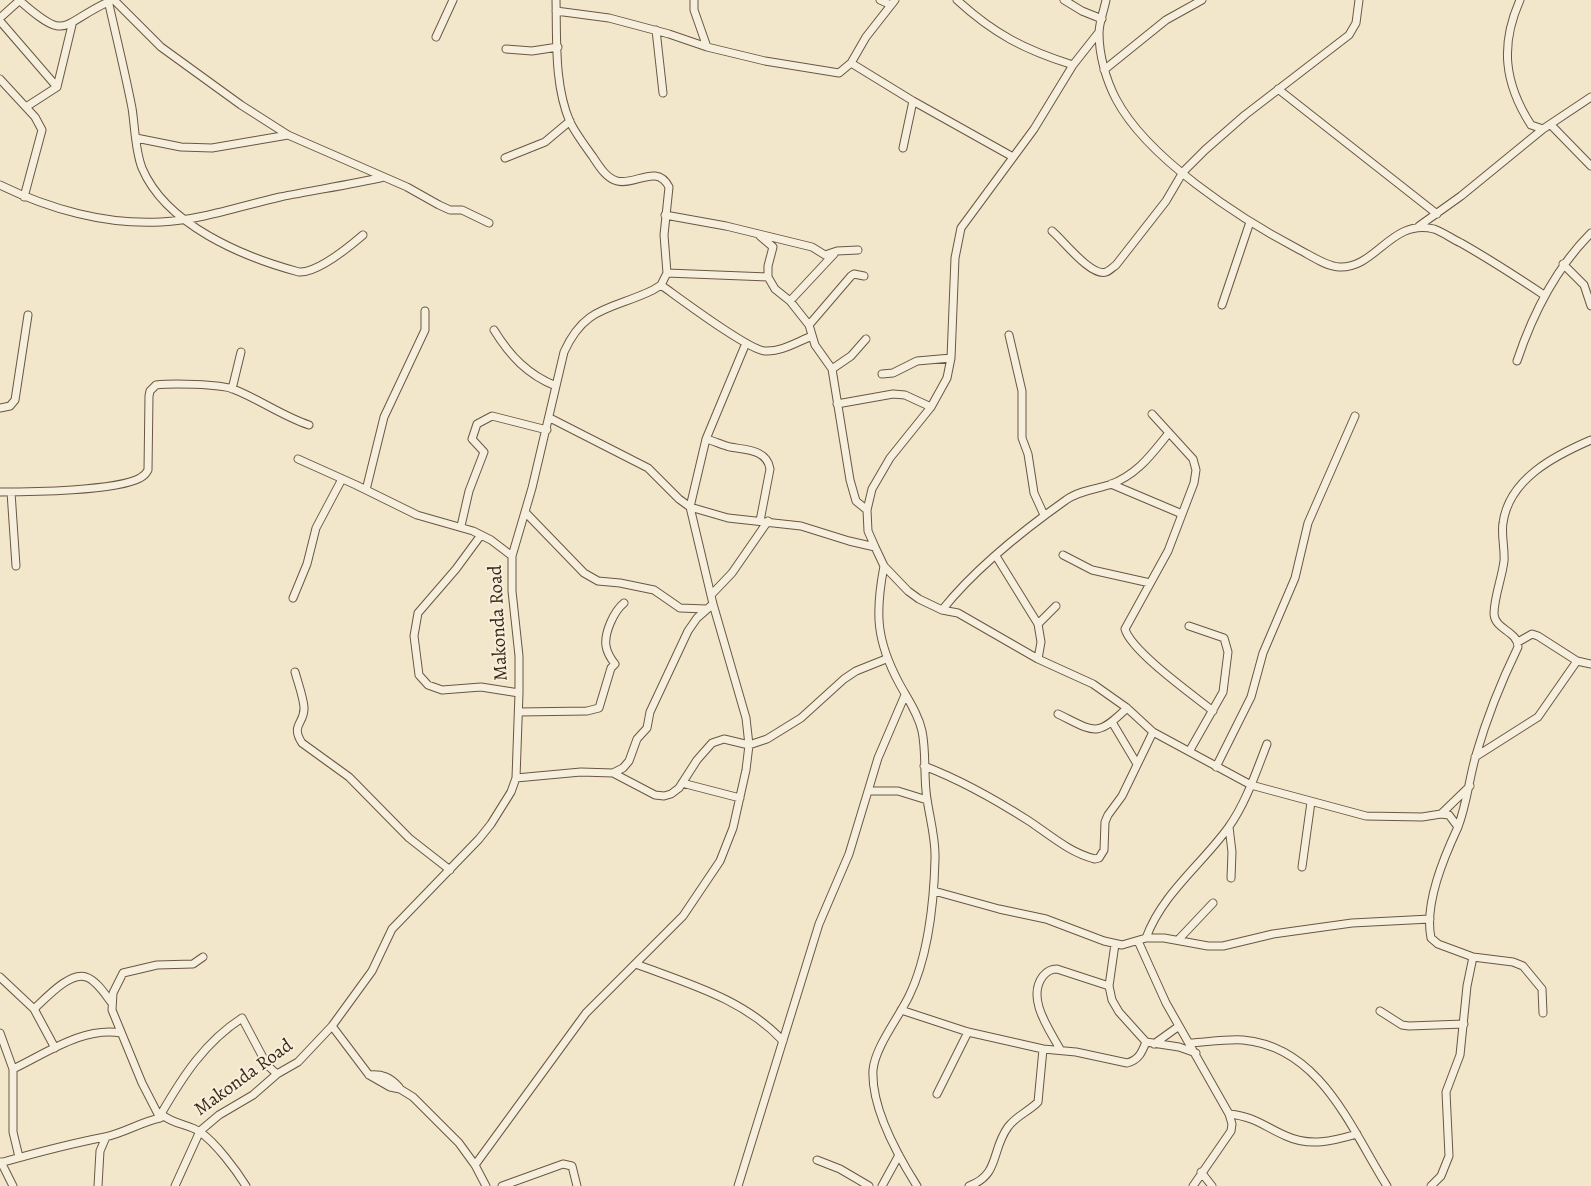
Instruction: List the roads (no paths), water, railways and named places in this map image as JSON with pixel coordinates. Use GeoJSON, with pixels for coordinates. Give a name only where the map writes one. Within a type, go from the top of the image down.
{"type":"FeatureCollection","features":[{"type":"Feature","properties":{"kind":"street"},"geometry":{"type":"LineString","coordinates":[[56,87],[0,19],[20,0],[53,26],[59,28],[72,25],[86,13],[110,0]]}},
{"type":"Feature","properties":{"kind":"street"},"geometry":{"type":"LineString","coordinates":[[110,0],[161,47],[241,105],[288,135],[407,186],[450,210],[462,210],[489,223]]}},
{"type":"Feature","properties":{"kind":"street"},"geometry":{"type":"LineString","coordinates":[[110,0],[128,86],[141,166],[154,191],[170,210],[183,220],[260,260],[304,273],[328,260],[363,235]]}},
{"type":"Feature","properties":{"kind":"street"},"geometry":{"type":"LineString","coordinates":[[436,37],[452,2],[443,0]]}},
{"type":"Feature","properties":{"kind":"street"},"geometry":{"type":"LineString","coordinates":[[556,0],[562,93],[570,121],[586,149],[610,178],[618,182],[654,175],[666,182],[669,192],[664,235],[667,272],[661,285],[746,343],[762,351],[774,351],[812,336]]}},
{"type":"Feature","properties":{"kind":"street"},"geometry":{"type":"LineString","coordinates":[[694,0],[694,10],[707,47]]}},
{"type":"Feature","properties":{"kind":"street"},"geometry":{"type":"LineString","coordinates":[[556,11],[609,18],[656,30],[707,47],[765,61],[839,73],[851,63],[866,36],[893,2],[880,0]]}},
{"type":"Feature","properties":{"kind":"street"},"geometry":{"type":"LineString","coordinates":[[956,0],[981,22],[1006,39],[1050,58],[1073,65]]}},
{"type":"Feature","properties":{"kind":"street"},"geometry":{"type":"LineString","coordinates":[[1064,0],[1082,11],[1102,19]]}},
{"type":"Feature","properties":{"kind":"street"},"geometry":{"type":"LineString","coordinates":[[1106,0],[1099,32],[1104,70],[1115,98],[1130,122],[1155,149],[1250,222],[1320,260],[1339,267],[1352,265],[1404,230],[1419,226],[1437,214],[1543,129],[1552,125],[1591,97]]}},
{"type":"Feature","properties":{"kind":"street"},"geometry":{"type":"LineString","coordinates":[[1104,70],[1166,20],[1202,0]]}},
{"type":"Feature","properties":{"kind":"street"},"geometry":{"type":"LineString","coordinates":[[1052,230],[1081,261],[1096,272],[1106,272],[1116,265],[1161,208],[1183,172],[1245,115],[1349,35],[1356,23],[1359,0]]}},
{"type":"Feature","properties":{"kind":"street"},"geometry":{"type":"LineString","coordinates":[[1520,0],[1508,32],[1506,53],[1510,76],[1531,125],[1543,129]]}},
{"type":"Feature","properties":{"kind":"street"},"geometry":{"type":"LineString","coordinates":[[26,107],[56,87],[72,25]]}},
{"type":"Feature","properties":{"kind":"street"},"geometry":{"type":"LineString","coordinates":[[656,30],[663,93]]}},
{"type":"Feature","properties":{"kind":"street"},"geometry":{"type":"LineString","coordinates":[[1099,32],[1073,65],[1048,107],[961,228],[952,288],[951,358],[947,378],[931,408],[881,471],[872,489],[868,510],[868,531],[875,547],[884,566],[908,592],[942,610],[958,613],[1038,659],[1093,684],[1127,708],[1154,732],[1251,785],[1366,816],[1422,817],[1441,814],[1452,817],[1458,826]]}},
{"type":"Feature","properties":{"kind":"street"},"geometry":{"type":"LineString","coordinates":[[506,49],[532,51],[558,47]]}},
{"type":"Feature","properties":{"kind":"street"},"geometry":{"type":"LineString","coordinates":[[851,63],[913,101],[1013,157]]}},
{"type":"Feature","properties":{"kind":"street"},"geometry":{"type":"LineString","coordinates":[[0,79],[35,117],[42,130],[24,196]]}},
{"type":"Feature","properties":{"kind":"street"},"geometry":{"type":"LineString","coordinates":[[1278,89],[1437,214]]}},
{"type":"Feature","properties":{"kind":"street"},"geometry":{"type":"LineString","coordinates":[[903,148],[913,101]]}},
{"type":"Feature","properties":{"kind":"street"},"geometry":{"type":"LineString","coordinates":[[505,158],[545,142],[570,121]]}},
{"type":"Feature","properties":{"kind":"street"},"geometry":{"type":"LineString","coordinates":[[1552,125],[1591,166]]}},
{"type":"Feature","properties":{"kind":"street"},"geometry":{"type":"LineString","coordinates":[[136,138],[181,147],[212,148],[288,135]]}},
{"type":"Feature","properties":{"kind":"street"},"geometry":{"type":"LineString","coordinates":[[0,185],[40,203],[104,218],[146,222],[183,220],[385,177]]}},
{"type":"Feature","properties":{"kind":"street"},"geometry":{"type":"LineString","coordinates":[[665,215],[726,226],[760,236],[812,247],[825,256],[837,251],[858,250]]}},
{"type":"Feature","properties":{"kind":"street"},"geometry":{"type":"LineString","coordinates":[[1222,305],[1250,222]]}},
{"type":"Feature","properties":{"kind":"street"},"geometry":{"type":"LineString","coordinates":[[1419,226],[1436,230],[1507,270],[1544,295]]}},
{"type":"Feature","properties":{"kind":"street"},"geometry":{"type":"LineString","coordinates":[[1517,361],[1544,295],[1563,264],[1591,233]]}},
{"type":"Feature","properties":{"kind":"street"},"geometry":{"type":"LineString","coordinates":[[760,236],[773,247],[768,266],[768,277],[775,289],[790,301],[809,325],[820,353],[832,369],[845,459],[854,496],[860,505],[868,510]]}},
{"type":"Feature","properties":{"kind":"street"},"geometry":{"type":"LineString","coordinates":[[790,301],[837,251]]}},
{"type":"Feature","properties":{"kind":"street"},"geometry":{"type":"LineString","coordinates":[[1563,264],[1584,285],[1591,306]]}},
{"type":"Feature","properties":{"kind":"street"},"geometry":{"type":"LineString","coordinates":[[667,272],[768,277]]}},
{"type":"Feature","properties":{"kind":"street"},"geometry":{"type":"LineString","coordinates":[[809,325],[851,276],[854,274],[864,276]]}},
{"type":"Feature","properties":{"kind":"street","name":"Makonda Road"},"geometry":{"type":"LineString","coordinates":[[175,1186],[200,1131],[219,1116],[253,1095],[277,1074],[298,1062],[332,1026],[372,971],[392,929],[450,870],[491,824],[516,778],[519,656],[512,591],[512,556],[547,430],[564,352],[573,333],[582,322],[600,311],[644,294],[661,285]]}},
{"type":"Feature","properties":{"kind":"street"},"geometry":{"type":"LineString","coordinates":[[366,490],[379,431],[394,393],[425,330],[425,311]]}},
{"type":"Feature","properties":{"kind":"street"},"geometry":{"type":"LineString","coordinates":[[0,408],[10,406],[15,400],[28,315]]}},
{"type":"Feature","properties":{"kind":"street"},"geometry":{"type":"LineString","coordinates":[[494,330],[503,346],[526,370],[540,380],[556,386]]}},
{"type":"Feature","properties":{"kind":"street"},"geometry":{"type":"LineString","coordinates":[[1009,336],[1022,391],[1022,438],[1028,454],[1034,493],[1044,515]]}},
{"type":"Feature","properties":{"kind":"street"},"geometry":{"type":"LineString","coordinates":[[832,369],[851,356],[866,340]]}},
{"type":"Feature","properties":{"kind":"street"},"geometry":{"type":"LineString","coordinates":[[475,1165],[586,1014],[683,916],[720,861],[733,828],[749,745],[746,718],[713,604],[690,507],[706,439],[746,343]]}},
{"type":"Feature","properties":{"kind":"street"},"geometry":{"type":"LineString","coordinates":[[232,389],[241,352]]}},
{"type":"Feature","properties":{"kind":"street"},"geometry":{"type":"LineString","coordinates":[[882,374],[893,373],[917,361],[951,358]]}},
{"type":"Feature","properties":{"kind":"street"},"geometry":{"type":"LineString","coordinates":[[0,492],[102,487],[140,479],[148,470],[149,396],[153,388],[162,384],[232,389],[292,419],[310,424]]}},
{"type":"Feature","properties":{"kind":"street"},"geometry":{"type":"LineString","coordinates":[[837,404],[893,394],[905,395],[931,408]]}},
{"type":"Feature","properties":{"kind":"street"},"geometry":{"type":"LineString","coordinates":[[1152,414],[1168,434],[1193,459],[1196,470],[1194,483],[1168,550],[1126,622],[1126,632],[1144,654],[1213,711]]}},
{"type":"Feature","properties":{"kind":"street"},"geometry":{"type":"LineString","coordinates":[[461,526],[469,491],[484,452],[472,439],[477,424],[492,416],[547,430]]}},
{"type":"Feature","properties":{"kind":"street"},"geometry":{"type":"LineString","coordinates":[[1216,767],[1251,697],[1263,652],[1294,578],[1308,523],[1355,416]]}},
{"type":"Feature","properties":{"kind":"street"},"geometry":{"type":"LineString","coordinates":[[550,418],[648,468],[679,499],[690,507],[721,516],[801,526],[875,547]]}},
{"type":"Feature","properties":{"kind":"street"},"geometry":{"type":"LineString","coordinates":[[942,610],[954,595],[1044,515],[1057,509],[1067,499],[1111,484],[1136,472],[1168,434]]}},
{"type":"Feature","properties":{"kind":"street"},"geometry":{"type":"LineString","coordinates":[[706,439],[728,447],[750,450],[769,462],[770,469],[760,521]]}},
{"type":"Feature","properties":{"kind":"street"},"geometry":{"type":"LineString","coordinates":[[1518,642],[1500,626],[1494,614],[1504,556],[1502,524],[1506,508],[1523,482],[1534,471],[1552,459],[1591,440]]}},
{"type":"Feature","properties":{"kind":"street"},"geometry":{"type":"LineString","coordinates":[[298,459],[417,515],[461,526],[481,534],[512,556]]}},
{"type":"Feature","properties":{"kind":"street"},"geometry":{"type":"LineString","coordinates":[[293,598],[307,564],[316,528],[342,479]]}},
{"type":"Feature","properties":{"kind":"street"},"geometry":{"type":"LineString","coordinates":[[1111,484],[1182,514]]}},
{"type":"Feature","properties":{"kind":"street"},"geometry":{"type":"LineString","coordinates":[[11,492],[16,566]]}},
{"type":"Feature","properties":{"kind":"street"},"geometry":{"type":"LineString","coordinates":[[525,512],[584,574],[598,581],[620,583],[654,590],[680,608],[706,609]]}},
{"type":"Feature","properties":{"kind":"street"},"geometry":{"type":"LineString","coordinates":[[711,596],[732,573],[768,521]]}},
{"type":"Feature","properties":{"kind":"street"},"geometry":{"type":"LineString","coordinates":[[481,534],[456,569],[418,613],[414,642],[419,675],[428,685],[442,690],[480,687],[519,693]]}},
{"type":"Feature","properties":{"kind":"street"},"geometry":{"type":"LineString","coordinates":[[1063,555],[1092,570],[1150,583]]}},
{"type":"Feature","properties":{"kind":"street"},"geometry":{"type":"LineString","coordinates":[[996,556],[1038,624],[1041,642],[1038,659]]}},
{"type":"Feature","properties":{"kind":"street"},"geometry":{"type":"LineString","coordinates":[[884,566],[878,606],[879,630],[886,659],[922,731],[927,800],[935,855],[934,891],[922,954],[910,994],[878,1055],[873,1070],[875,1091],[881,1112],[899,1155],[917,1186]]}},
{"type":"Feature","properties":{"kind":"street"},"geometry":{"type":"LineString","coordinates":[[519,712],[588,711],[599,708],[611,668],[615,664],[606,647],[606,638],[618,608],[624,603]]}},
{"type":"Feature","properties":{"kind":"street"},"geometry":{"type":"LineString","coordinates":[[613,773],[629,761],[637,739],[647,728],[650,712],[688,630],[706,609],[713,604]]}},
{"type":"Feature","properties":{"kind":"street"},"geometry":{"type":"LineString","coordinates":[[1038,624],[1056,606]]}},
{"type":"Feature","properties":{"kind":"street"},"geometry":{"type":"LineString","coordinates":[[1189,626],[1220,636],[1227,641],[1224,692],[1190,750]]}},
{"type":"Feature","properties":{"kind":"street"},"geometry":{"type":"LineString","coordinates":[[1518,642],[1532,634],[1577,660],[1591,664]]}},
{"type":"Feature","properties":{"kind":"street"},"geometry":{"type":"LineString","coordinates":[[1518,642],[1518,647],[1492,702],[1475,758],[1470,786],[1458,826],[1441,868],[1430,919],[1430,934],[1433,941],[1473,957],[1513,962],[1523,966],[1542,989],[1543,1013]]}},
{"type":"Feature","properties":{"kind":"street"},"geometry":{"type":"LineString","coordinates":[[516,778],[582,772],[613,773],[655,795],[664,796],[670,794],[682,783],[697,760],[712,743],[724,739],[749,745],[767,739],[783,731],[844,679],[856,671],[886,659]]}},
{"type":"Feature","properties":{"kind":"street"},"geometry":{"type":"LineString","coordinates":[[1475,758],[1538,717],[1577,660]]}},
{"type":"Feature","properties":{"kind":"street"},"geometry":{"type":"LineString","coordinates":[[295,672],[304,706],[303,715],[296,726],[297,736],[302,743],[349,777],[409,838],[450,870]]}},
{"type":"Feature","properties":{"kind":"street"},"geometry":{"type":"LineString","coordinates":[[738,1186],[819,924],[849,854],[878,758],[905,695]]}},
{"type":"Feature","properties":{"kind":"street"},"geometry":{"type":"LineString","coordinates":[[1058,714],[1090,730],[1102,729],[1127,708]]}},
{"type":"Feature","properties":{"kind":"street"},"geometry":{"type":"LineString","coordinates":[[1112,722],[1137,764]]}},
{"type":"Feature","properties":{"kind":"street"},"geometry":{"type":"LineString","coordinates":[[924,766],[973,788],[1060,843],[1095,859],[1099,858],[1104,850],[1108,815],[1122,796],[1154,732]]}},
{"type":"Feature","properties":{"kind":"street"},"geometry":{"type":"LineString","coordinates":[[1146,938],[1152,922],[1174,891],[1229,827],[1251,785],[1267,744]]}},
{"type":"Feature","properties":{"kind":"street"},"geometry":{"type":"LineString","coordinates":[[682,783],[740,798]]}},
{"type":"Feature","properties":{"kind":"street"},"geometry":{"type":"LineString","coordinates":[[1441,814],[1470,786]]}},
{"type":"Feature","properties":{"kind":"street"},"geometry":{"type":"LineString","coordinates":[[868,791],[898,792],[927,800]]}},
{"type":"Feature","properties":{"kind":"street"},"geometry":{"type":"LineString","coordinates":[[1302,867],[1312,802]]}},
{"type":"Feature","properties":{"kind":"street"},"geometry":{"type":"LineString","coordinates":[[1229,827],[1232,852],[1231,878]]}},
{"type":"Feature","properties":{"kind":"street"},"geometry":{"type":"LineString","coordinates":[[934,891],[999,909],[1046,919],[1115,944],[1146,938],[1179,939],[1208,946],[1223,946],[1273,934],[1326,927],[1430,919]]}},
{"type":"Feature","properties":{"kind":"street"},"geometry":{"type":"LineString","coordinates":[[1179,939],[1213,902]]}},
{"type":"Feature","properties":{"kind":"street"},"geometry":{"type":"LineString","coordinates":[[1138,941],[1149,968],[1179,1026],[1229,1114],[1232,1124],[1231,1131],[1193,1186]]}},
{"type":"Feature","properties":{"kind":"street"},"geometry":{"type":"LineString","coordinates":[[1115,944],[1109,986],[1112,1000],[1119,1012],[1150,1043],[1179,1047],[1196,1053]]}},
{"type":"Feature","properties":{"kind":"street"},"geometry":{"type":"LineString","coordinates":[[111,1002],[123,972],[157,965],[193,964],[203,957]]}},
{"type":"Feature","properties":{"kind":"street"},"geometry":{"type":"LineString","coordinates":[[1431,1186],[1441,1176],[1449,1156],[1446,1092],[1460,1055],[1467,986],[1473,957]]}},
{"type":"Feature","properties":{"kind":"street"},"geometry":{"type":"LineString","coordinates":[[636,964],[734,1003],[757,1017],[783,1041]]}},
{"type":"Feature","properties":{"kind":"street"},"geometry":{"type":"LineString","coordinates":[[1060,1049],[1039,1009],[1038,984],[1042,978],[1049,970],[1057,969],[1109,986]]}},
{"type":"Feature","properties":{"kind":"street"},"geometry":{"type":"LineString","coordinates":[[34,1009],[68,980],[78,976],[86,976],[111,1002],[121,1033],[161,1116],[182,1126],[200,1131],[224,1157],[246,1186]]}},
{"type":"Feature","properties":{"kind":"street"},"geometry":{"type":"LineString","coordinates":[[0,977],[34,1009],[56,1048]]}},
{"type":"Feature","properties":{"kind":"street"},"geometry":{"type":"LineString","coordinates":[[901,1010],[968,1032],[1043,1049],[1060,1049],[1127,1063],[1134,1062],[1150,1043],[1179,1026]]}},
{"type":"Feature","properties":{"kind":"street"},"geometry":{"type":"LineString","coordinates":[[1380,1011],[1402,1025],[1464,1024]]}},
{"type":"Feature","properties":{"kind":"street"},"geometry":{"type":"LineString","coordinates":[[13,1186],[1,1163],[67,1144],[106,1136],[161,1116],[180,1082],[200,1054],[242,1018],[267,1065],[277,1074]]}},
{"type":"Feature","properties":{"kind":"street"},"geometry":{"type":"LineString","coordinates":[[332,1026],[369,1075],[385,1076],[392,1079],[400,1089],[413,1097],[446,1130],[475,1165],[486,1186]]}},
{"type":"Feature","properties":{"kind":"street"},"geometry":{"type":"LineString","coordinates":[[13,1069],[56,1048],[98,1033],[111,1031],[121,1033]]}},
{"type":"Feature","properties":{"kind":"street"},"geometry":{"type":"LineString","coordinates":[[937,1094],[968,1032]]}},
{"type":"Feature","properties":{"kind":"street"},"geometry":{"type":"LineString","coordinates":[[0,1033],[13,1069],[13,1132],[19,1157]]}},
{"type":"Feature","properties":{"kind":"street"},"geometry":{"type":"LineString","coordinates":[[1190,1043],[1243,1040],[1268,1046],[1304,1066],[1325,1086],[1357,1134],[1387,1186]]}},
{"type":"Feature","properties":{"kind":"street"},"geometry":{"type":"LineString","coordinates":[[969,1186],[985,1179],[991,1170],[1001,1140],[1008,1128],[1015,1119],[1038,1102],[1043,1049]]}},
{"type":"Feature","properties":{"kind":"street"},"geometry":{"type":"LineString","coordinates":[[1229,1114],[1254,1118],[1286,1136],[1313,1143],[1332,1141],[1357,1134]]}},
{"type":"Feature","properties":{"kind":"street"},"geometry":{"type":"LineString","coordinates":[[98,1186],[100,1151],[106,1136]]}},
{"type":"Feature","properties":{"kind":"street"},"geometry":{"type":"LineString","coordinates":[[882,1186],[899,1155]]}},
{"type":"Feature","properties":{"kind":"street"},"geometry":{"type":"LineString","coordinates":[[818,1160],[840,1169],[869,1186]]}},
{"type":"Feature","properties":{"kind":"street"},"geometry":{"type":"LineString","coordinates":[[502,1186],[563,1164],[572,1166],[577,1186]]}},
{"type":"Feature","properties":{"kind":"street"},"geometry":{"type":"LineString","coordinates":[[1201,1172],[1212,1186]]}}]}
